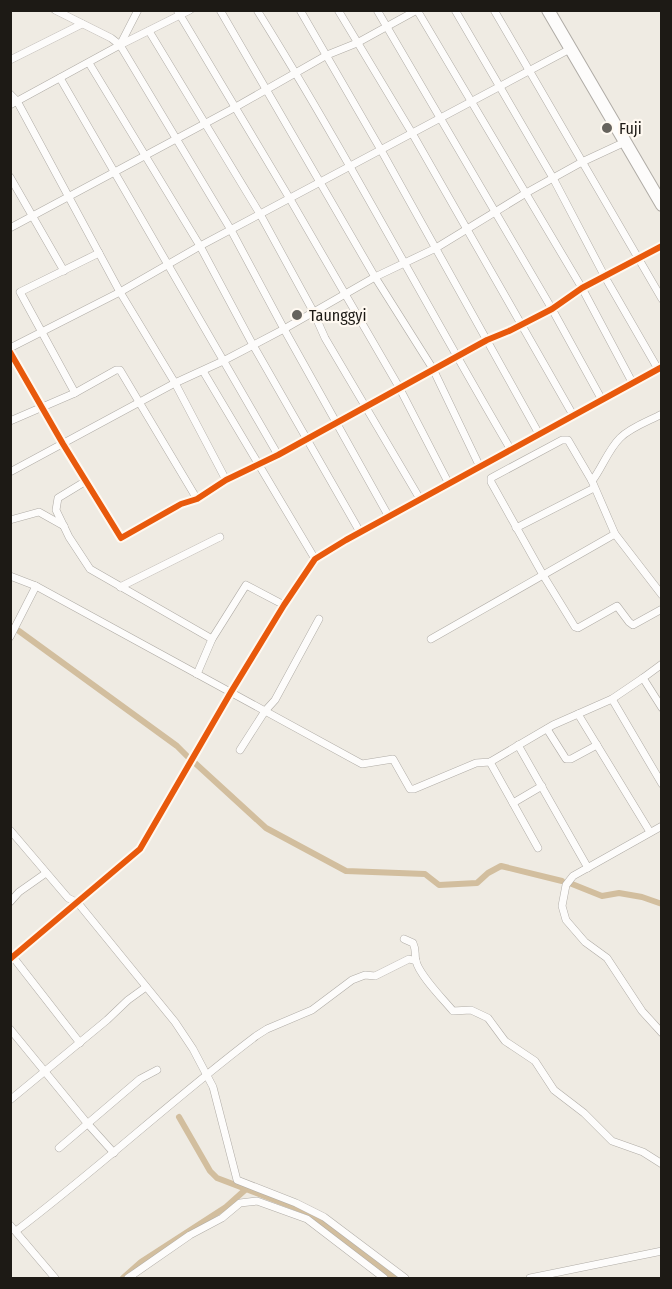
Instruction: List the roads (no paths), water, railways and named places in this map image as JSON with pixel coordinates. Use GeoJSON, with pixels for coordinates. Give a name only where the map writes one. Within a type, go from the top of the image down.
{"type":"FeatureCollection","features":[{"type":"Feature","properties":{"kind":"highway"},"geometry":{"type":"LineString","coordinates":[[548,10],[662,205]]}},
{"type":"Feature","properties":{"kind":"street"},"geometry":{"type":"LineString","coordinates":[[55,10],[111,38],[120,45],[231,230],[389,517]]}},
{"type":"Feature","properties":{"kind":"street"},"geometry":{"type":"LineString","coordinates":[[120,45],[138,10]]}},
{"type":"Feature","properties":{"kind":"street"},"geometry":{"type":"LineString","coordinates":[[14,103],[179,13],[190,10]]}},
{"type":"Feature","properties":{"kind":"street"},"geometry":{"type":"LineString","coordinates":[[220,10],[375,277],[433,369],[480,467]]}},
{"type":"Feature","properties":{"kind":"street"},"geometry":{"type":"LineString","coordinates":[[257,10],[351,166],[456,357],[511,450]]}},
{"type":"Feature","properties":{"kind":"street"},"geometry":{"type":"LineString","coordinates":[[300,10],[381,150],[539,434]]}},
{"type":"Feature","properties":{"kind":"street"},"geometry":{"type":"LineString","coordinates":[[338,10],[412,133],[573,415]]}},
{"type":"Feature","properties":{"kind":"street"},"geometry":{"type":"LineString","coordinates":[[377,10],[552,309],[602,400]]}},
{"type":"Feature","properties":{"kind":"street"},"geometry":{"type":"LineString","coordinates":[[80,1043],[12,958],[140,849],[231,692],[315,559],[360,532],[660,368],[605,277],[553,178],[455,10]]}},
{"type":"Feature","properties":{"kind":"street"},"geometry":{"type":"LineString","coordinates":[[494,10],[662,299]]}},
{"type":"Feature","properties":{"kind":"street"},"geometry":{"type":"LineString","coordinates":[[10,228],[145,157],[327,55],[357,43],[417,11],[582,288],[632,382]]}},
{"type":"Feature","properties":{"kind":"street"},"geometry":{"type":"LineString","coordinates":[[179,13],[399,387],[449,484]]}},
{"type":"Feature","properties":{"kind":"street"},"geometry":{"type":"LineString","coordinates":[[10,60],[82,24]]}},
{"type":"Feature","properties":{"kind":"street"},"geometry":{"type":"LineString","coordinates":[[149,31],[260,214],[313,311],[325,338],[420,500]]}},
{"type":"Feature","properties":{"kind":"street"},"geometry":{"type":"LineString","coordinates":[[10,348],[120,292],[200,246],[570,49]]}},
{"type":"Feature","properties":{"kind":"street"},"geometry":{"type":"LineString","coordinates":[[89,63],[200,246],[253,345],[360,532]]}},
{"type":"Feature","properties":{"kind":"street"},"geometry":{"type":"LineString","coordinates":[[60,78],[278,455]]}},
{"type":"Feature","properties":{"kind":"street"},"geometry":{"type":"LineString","coordinates":[[10,94],[120,292],[176,383],[226,480]]}},
{"type":"Feature","properties":{"kind":"street"},"geometry":{"type":"LineString","coordinates":[[10,472],[140,401],[284,329],[375,277],[436,248],[526,193],[582,162],[625,142]]}},
{"type":"Feature","properties":{"kind":"street"},"geometry":{"type":"LineString","coordinates":[[10,177],[64,271]]}},
{"type":"Feature","properties":{"kind":"street"},"geometry":{"type":"LineString","coordinates":[[10,352],[121,538],[487,340],[552,309],[582,288],[662,246]]}},
{"type":"Feature","properties":{"kind":"street"},"geometry":{"type":"LineString","coordinates":[[75,393],[20,292],[99,253]]}},
{"type":"Feature","properties":{"kind":"street"},"geometry":{"type":"LineString","coordinates":[[10,421],[75,393],[116,370],[120,370],[196,499]]}},
{"type":"Feature","properties":{"kind":"street"},"geometry":{"type":"LineString","coordinates":[[203,371],[315,559]]}},
{"type":"Feature","properties":{"kind":"street"},"geometry":{"type":"LineString","coordinates":[[516,528],[593,485],[612,448],[622,436],[662,414]]}},
{"type":"Feature","properties":{"kind":"street"},"geometry":{"type":"LineString","coordinates":[[662,595],[615,534],[593,485],[566,439],[491,478],[516,528],[572,624],[578,628],[616,606],[633,625],[662,609]]}},
{"type":"Feature","properties":{"kind":"street"},"geometry":{"type":"LineString","coordinates":[[86,481],[58,498],[57,510],[69,537],[90,569],[212,639]]}},
{"type":"Feature","properties":{"kind":"street"},"geometry":{"type":"LineString","coordinates":[[10,520],[39,512],[64,526]]}},
{"type":"Feature","properties":{"kind":"street"},"geometry":{"type":"LineString","coordinates":[[431,639],[615,534]]}},
{"type":"Feature","properties":{"kind":"street"},"geometry":{"type":"LineString","coordinates":[[120,587],[220,537]]}},
{"type":"Feature","properties":{"kind":"street"},"geometry":{"type":"LineString","coordinates":[[10,576],[36,586],[362,764],[393,759],[410,789],[476,763],[490,762],[548,729],[612,699],[662,664]]}},
{"type":"Feature","properties":{"kind":"street"},"geometry":{"type":"LineString","coordinates":[[196,674],[212,639],[246,585],[284,605]]}},
{"type":"Feature","properties":{"kind":"street"},"geometry":{"type":"LineString","coordinates":[[10,637],[36,586]]}},
{"type":"Feature","properties":{"kind":"street"},"geometry":{"type":"LineString","coordinates":[[240,750],[265,711],[275,700],[319,619]]}},
{"type":"Feature","properties":{"kind":"street"},"geometry":{"type":"LineString","coordinates":[[643,678],[662,708]]}},
{"type":"Feature","properties":{"kind":"street"},"geometry":{"type":"LineString","coordinates":[[612,699],[662,784]]}},
{"type":"Feature","properties":{"kind":"street"},"geometry":{"type":"LineString","coordinates":[[578,714],[650,832]]}},
{"type":"Feature","properties":{"kind":"street"},"geometry":{"type":"LineString","coordinates":[[548,729],[566,759],[571,759],[597,745]]}},
{"type":"Feature","properties":{"kind":"street"},"geometry":{"type":"LineString","coordinates":[[518,745],[588,868]]}},
{"type":"Feature","properties":{"kind":"street"},"geometry":{"type":"LineString","coordinates":[[490,762],[538,848]]}},
{"type":"Feature","properties":{"kind":"street"},"geometry":{"type":"LineString","coordinates":[[513,803],[542,786]]}},
{"type":"Feature","properties":{"kind":"street"},"geometry":{"type":"LineString","coordinates":[[662,826],[573,876],[566,885],[562,906],[566,920],[585,942],[607,958],[642,1011],[662,1033]]}},
{"type":"Feature","properties":{"kind":"street"},"geometry":{"type":"LineString","coordinates":[[10,830],[68,898],[78,903],[175,1022],[207,1076],[221,1112],[237,1180],[296,1203],[324,1217],[405,1278]]}},
{"type":"Feature","properties":{"kind":"street"},"geometry":{"type":"LineString","coordinates":[[10,902],[19,892],[45,873]]}},
{"type":"Feature","properties":{"kind":"street"},"geometry":{"type":"LineString","coordinates":[[404,939],[413,943],[417,951],[416,961],[429,982],[453,1011],[471,1010],[488,1018],[505,1041],[535,1061],[554,1090],[584,1113],[612,1141],[643,1152],[662,1164]]}},
{"type":"Feature","properties":{"kind":"street"},"geometry":{"type":"LineString","coordinates":[[16,1231],[74,1187],[88,1172],[114,1153],[160,1111],[256,1036],[312,1010],[352,980],[365,975],[375,976],[409,959],[416,961]]}},
{"type":"Feature","properties":{"kind":"street"},"geometry":{"type":"LineString","coordinates":[[11,1100],[146,987]]}},
{"type":"Feature","properties":{"kind":"street"},"geometry":{"type":"LineString","coordinates":[[10,1029],[114,1153]]}},
{"type":"Feature","properties":{"kind":"street"},"geometry":{"type":"LineString","coordinates":[[59,1148],[140,1078],[157,1070]]}},
{"type":"Feature","properties":{"kind":"street"},"geometry":{"type":"LineString","coordinates":[[128,1278],[190,1235],[222,1218],[240,1203],[257,1201],[308,1219],[384,1278]]}},
{"type":"Feature","properties":{"kind":"street"},"geometry":{"type":"LineString","coordinates":[[10,1224],[56,1278]]}},
{"type":"Feature","properties":{"kind":"street"},"geometry":{"type":"LineString","coordinates":[[530,1278],[662,1251]]}},
{"type":"Feature","properties":{"kind":"waterway"},"geometry":{"type":"LineString","coordinates":[[19,631],[177,746],[188,757]]}},
{"type":"Feature","properties":{"kind":"waterway"},"geometry":{"type":"LineString","coordinates":[[195,763],[266,828],[346,871],[425,874],[439,885],[477,883],[488,873],[501,866],[562,881]]}},
{"type":"Feature","properties":{"kind":"waterway"},"geometry":{"type":"LineString","coordinates":[[572,884],[602,896],[619,893],[642,897],[662,904]]}},
{"type":"Feature","properties":{"kind":"waterway"},"geometry":{"type":"LineString","coordinates":[[179,1117],[210,1171],[217,1178],[307,1212],[394,1278]]}},
{"type":"Feature","properties":{"kind":"waterway"},"geometry":{"type":"LineString","coordinates":[[123,1278],[141,1262],[226,1207],[245,1190]]}},
{"type":"Feature","properties":{"kind":"place","name":"Fuji"},"geometry":{"type":"Point","coordinates":[607,128]}},
{"type":"Feature","properties":{"kind":"place","name":"Taunggyi"},"geometry":{"type":"Point","coordinates":[297,315]}}]}
